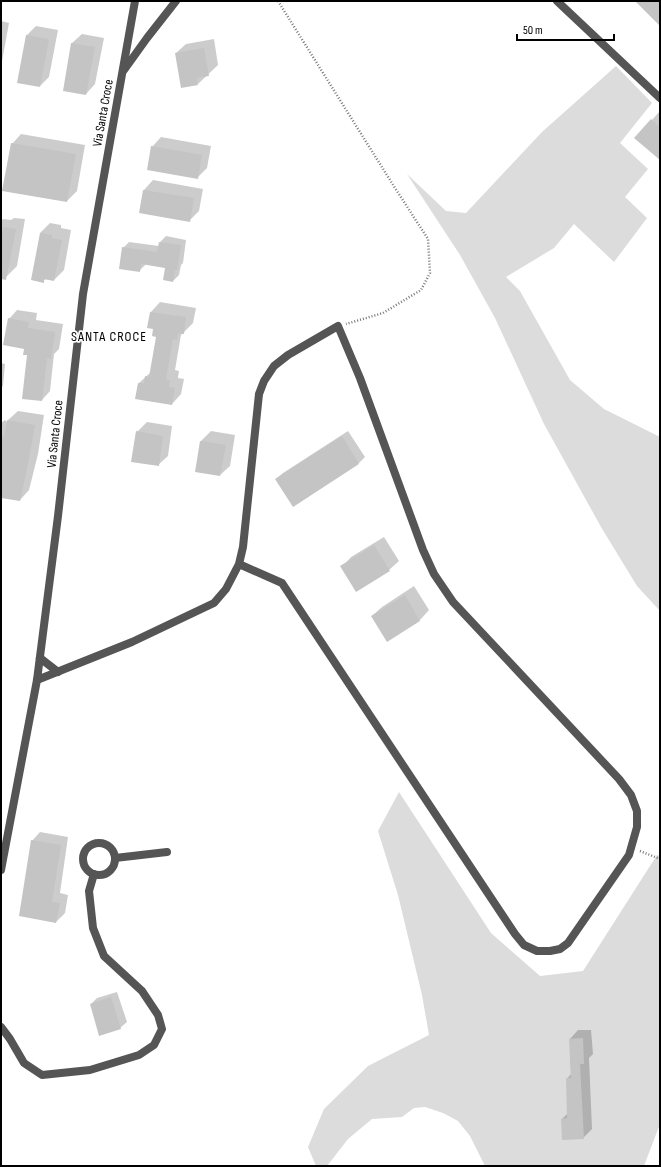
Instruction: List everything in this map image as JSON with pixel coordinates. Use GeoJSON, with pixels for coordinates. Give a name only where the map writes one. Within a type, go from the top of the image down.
{"type":"FeatureCollection","features":[{"type":"Feature","properties":{"kind":"street","name":"Via Santa Croce"},"geometry":{"type":"LineString","coordinates":[[1,870],[37,680],[58,516],[83,294],[135,1]]}},
{"type":"Feature","properties":{"kind":"street"},"geometry":{"type":"LineString","coordinates":[[122,72],[176,1]]}},
{"type":"Feature","properties":{"kind":"street"},"geometry":{"type":"LineString","coordinates":[[557,1],[660,98]]}},
{"type":"Feature","properties":{"kind":"street"},"geometry":{"type":"LineString","coordinates":[[37,680],[132,642],[214,603],[226,589],[239,564],[243,547],[259,394],[264,381],[274,366],[288,355],[338,326],[360,378],[423,550],[434,574],[453,602],[619,779],[631,795],[637,811],[637,827],[629,855],[568,943],[560,949],[550,952],[537,951],[524,945],[515,934],[282,583],[239,564]]}},
{"type":"Feature","properties":{"kind":"street"},"geometry":{"type":"LineString","coordinates":[[40,658],[58,672]]}},
{"type":"Feature","properties":{"kind":"street"},"geometry":{"type":"LineString","coordinates":[[96,843],[102,843],[111,848],[114,852],[115,858],[113,868],[109,872],[99,875],[89,872],[83,863],[84,852],[87,848],[96,843]]}},
{"type":"Feature","properties":{"kind":"street"},"geometry":{"type":"LineString","coordinates":[[115,858],[167,852]]}},
{"type":"Feature","properties":{"kind":"street"},"geometry":{"type":"LineString","coordinates":[[1,1027],[24,1063],[42,1075],[90,1070],[139,1055],[154,1045],[162,1028],[158,1015],[142,991],[104,956],[93,928],[89,891],[94,874]]}},
{"type":"Feature","properties":{"kind":"path"},"geometry":{"type":"LineString","coordinates":[[278,1],[428,239],[430,273],[421,290],[383,313],[338,326]]}},
{"type":"Feature","properties":{"kind":"path"},"geometry":{"type":"LineString","coordinates":[[631,848],[660,859]]}},
{"type":"Feature","properties":{"kind":"shaded area"},"geometry":{"type":"Polygon","coordinates":[[[616,66],[652,103],[620,143],[648,169],[625,197],[647,218],[614,262],[574,224],[554,248],[506,277],[520,291],[570,380],[604,409],[660,437],[660,611],[637,586],[601,527],[544,424],[495,318],[460,255],[407,174],[446,211],[466,213],[542,132],[616,66]]]}},
{"type":"Feature","properties":{"kind":"shaded area"},"geometry":{"type":"Polygon","coordinates":[[[399,792],[491,933],[540,976],[583,971],[657,855],[660,856],[660,1124],[644,1166],[485,1166],[470,1136],[458,1121],[443,1113],[425,1107],[414,1108],[402,1117],[372,1119],[348,1139],[327,1166],[316,1166],[308,1147],[324,1109],[368,1066],[429,1035],[422,995],[398,895],[378,831],[399,792]]]}},
{"type":"Feature","properties":{"kind":"building"},"geometry":{"type":"Polygon","coordinates":[[[635,1],[660,1],[660,26],[635,1]]]}},
{"type":"Feature","properties":{"kind":"building"},"geometry":{"type":"Polygon","coordinates":[[[26,35],[49,39],[40,87],[17,83],[26,35]]]}},
{"type":"Feature","properties":{"kind":"building"},"geometry":{"type":"Polygon","coordinates":[[[71,43],[95,47],[86,95],[63,91],[71,43]]]}},
{"type":"Feature","properties":{"kind":"building"},"geometry":{"type":"Polygon","coordinates":[[[204,48],[209,76],[197,78],[198,85],[181,88],[175,53],[204,48]]]}},
{"type":"Feature","properties":{"kind":"building"},"geometry":{"type":"Polygon","coordinates":[[[651,119],[660,127],[660,160],[634,138],[651,119]]]}},
{"type":"Feature","properties":{"kind":"building"},"geometry":{"type":"Polygon","coordinates":[[[11,143],[76,154],[67,202],[2,191],[11,143]]]}},
{"type":"Feature","properties":{"kind":"building"},"geometry":{"type":"Polygon","coordinates":[[[151,146],[202,155],[198,179],[147,170],[151,146]]]}},
{"type":"Feature","properties":{"kind":"building"},"geometry":{"type":"Polygon","coordinates":[[[143,190],[194,198],[190,222],[139,213],[143,190]]]}},
{"type":"Feature","properties":{"kind":"building"},"geometry":{"type":"Polygon","coordinates":[[[3,227],[16,229],[6,280],[1,279],[1,230],[3,230],[3,227]]]}},
{"type":"Feature","properties":{"kind":"building"},"geometry":{"type":"Polygon","coordinates":[[[40,233],[52,235],[52,238],[62,240],[54,281],[44,279],[44,283],[31,280],[40,233]]]}},
{"type":"Feature","properties":{"kind":"building"},"geometry":{"type":"Polygon","coordinates":[[[159,242],[181,245],[177,270],[175,270],[173,282],[163,280],[165,268],[141,264],[140,272],[119,269],[122,247],[157,252],[159,242]]]}},
{"type":"Feature","properties":{"kind":"building"},"geometry":{"type":"Polygon","coordinates":[[[150,312],[186,317],[184,334],[178,333],[177,340],[173,339],[166,379],[170,380],[169,387],[175,388],[172,405],[135,399],[138,383],[144,383],[145,376],[149,377],[156,337],[152,336],[153,329],[147,328],[150,312]]]}},
{"type":"Feature","properties":{"kind":"building"},"geometry":{"type":"Polygon","coordinates":[[[8,318],[29,322],[28,328],[55,332],[51,359],[47,358],[42,401],[22,399],[27,355],[23,355],[24,349],[3,345],[8,318]]]}},
{"type":"Feature","properties":{"kind":"building"},"geometry":{"type":"Polygon","coordinates":[[[7,420],[35,425],[20,501],[1,498],[1,435],[4,438],[7,420]]]}},
{"type":"Feature","properties":{"kind":"building"},"geometry":{"type":"Polygon","coordinates":[[[136,431],[163,436],[159,466],[131,462],[136,431]]]}},
{"type":"Feature","properties":{"kind":"building"},"geometry":{"type":"Polygon","coordinates":[[[342,436],[359,464],[293,507],[275,479],[342,436]]]}},
{"type":"Feature","properties":{"kind":"building"},"geometry":{"type":"Polygon","coordinates":[[[200,441],[226,445],[220,476],[195,472],[200,441]]]}},
{"type":"Feature","properties":{"kind":"building"},"geometry":{"type":"Polygon","coordinates":[[[374,545],[390,571],[356,592],[340,566],[374,545]]]}},
{"type":"Feature","properties":{"kind":"building"},"geometry":{"type":"Polygon","coordinates":[[[405,595],[420,621],[387,642],[371,616],[405,595]]]}},
{"type":"Feature","properties":{"kind":"building"},"geometry":{"type":"Polygon","coordinates":[[[31,840],[61,845],[52,902],[60,903],[56,923],[19,916],[31,840]]]}},
{"type":"Feature","properties":{"kind":"building"},"geometry":{"type":"Polygon","coordinates":[[[111,997],[121,1029],[99,1036],[90,1004],[111,997]]]}},
{"type":"Feature","properties":{"kind":"building"},"geometry":{"type":"Polygon","coordinates":[[[583,1038],[584,1064],[580,1064],[584,1139],[562,1140],[561,1119],[567,1118],[566,1078],[571,1078],[569,1039],[583,1038]]]}},
{"type":"Feature","properties":{"kind":"district","name":"SANTA CROCE"},"geometry":{"type":"Point","coordinates":[109,336]}}]}
